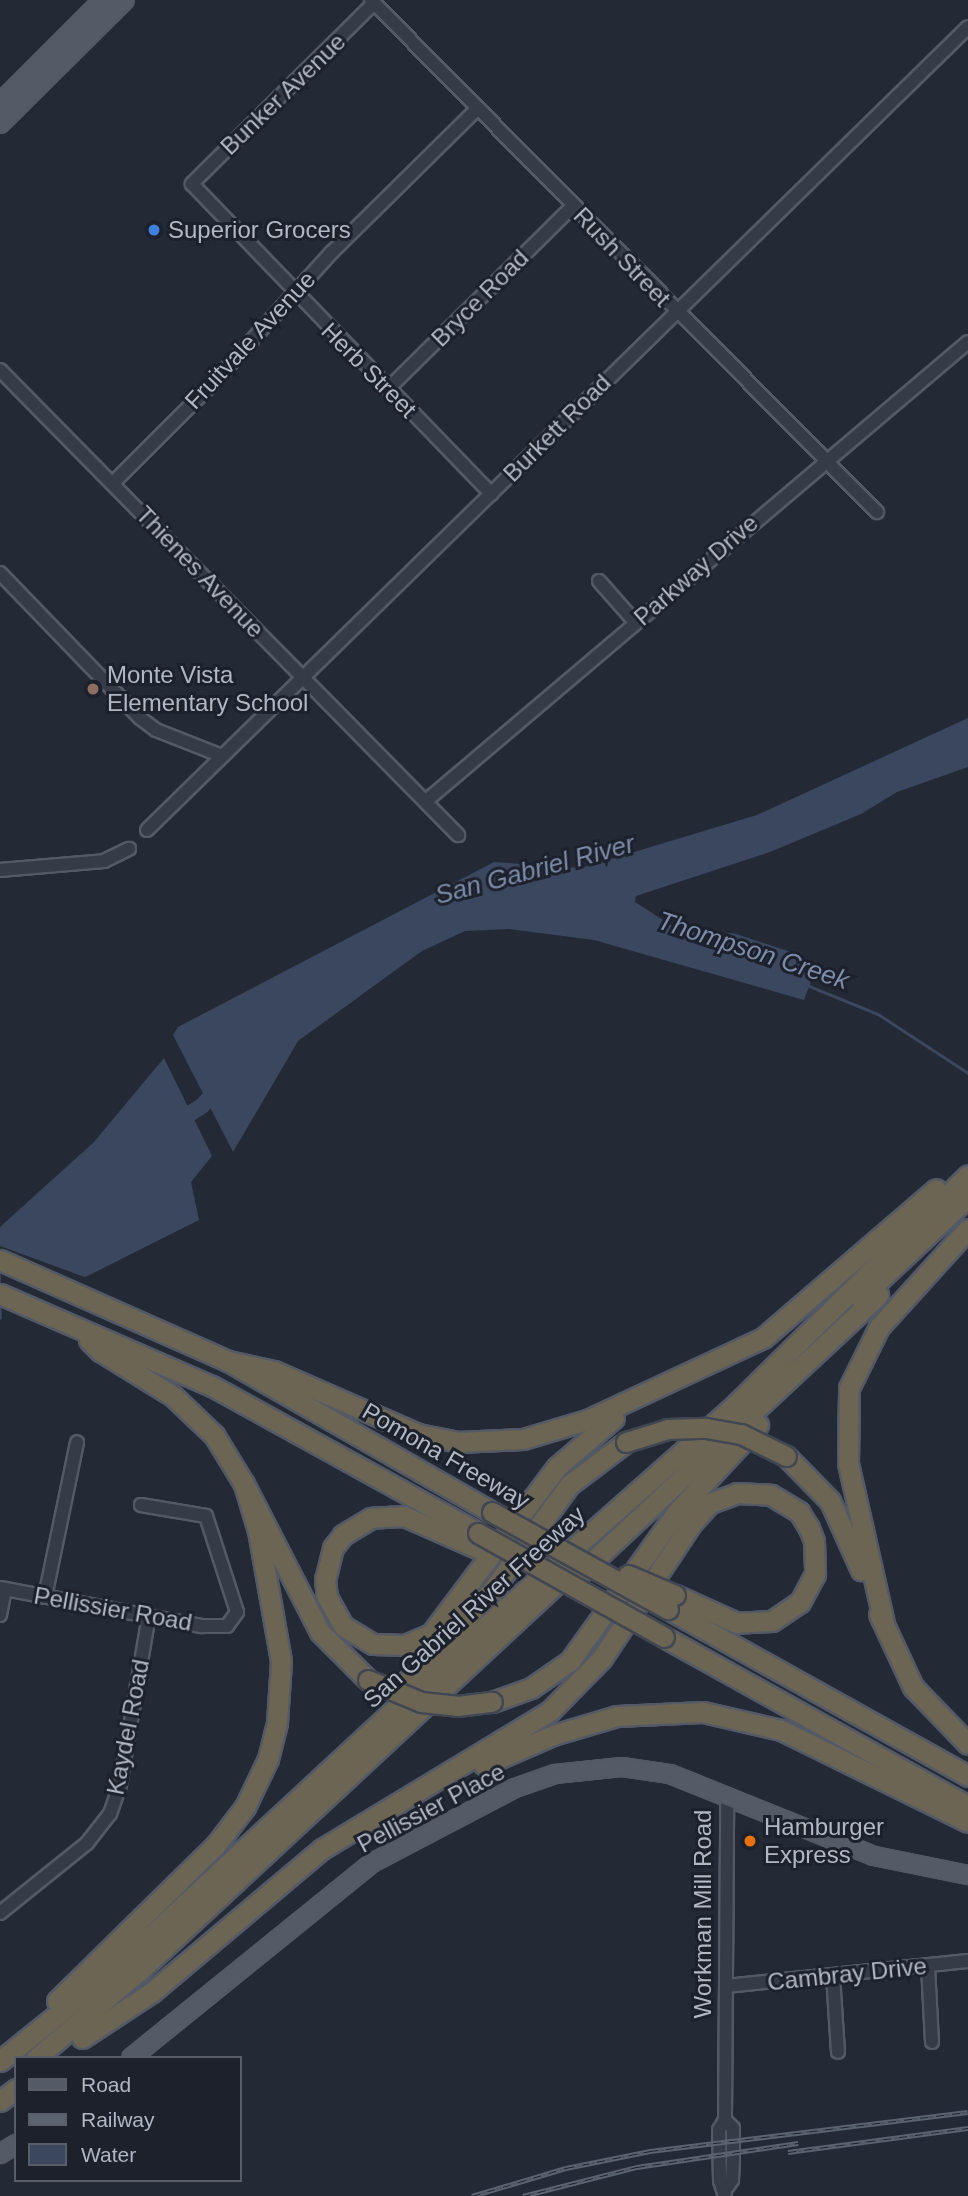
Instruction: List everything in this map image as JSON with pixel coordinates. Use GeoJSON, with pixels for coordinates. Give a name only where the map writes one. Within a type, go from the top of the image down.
{"type":"FeatureCollection","features":[{"type":"Feature","properties":{"kind":"highway","name":"San Gabriel River Freeway"},"geometry":{"type":"LineString","coordinates":[[17,2056],[120,1965],[487,1626],[730,1410],[968,1173]]}},
{"type":"Feature","properties":{"kind":"highway"},"geometry":{"type":"LineString","coordinates":[[223,1359],[274,1371],[418,1434],[458,1442],[523,1439],[557,1430],[682,1378],[763,1338],[936,1189],[968,1173]]}},
{"type":"Feature","properties":{"kind":"highway"},"geometry":{"type":"LineString","coordinates":[[836,1303],[861,1289],[968,1189]]}},
{"type":"Feature","properties":{"kind":"highway"},"geometry":{"type":"LineString","coordinates":[[38,2056],[139,1971],[429,1704],[968,1197]]}},
{"type":"Feature","properties":{"kind":"highway","name":"San Gabriel River Freeway"},"geometry":{"type":"LineString","coordinates":[[59,2056],[82,2038],[968,1211]]}},
{"type":"Feature","properties":{"kind":"highway"},"geometry":{"type":"LineString","coordinates":[[884,1623],[848,1463],[849,1388],[879,1327],[968,1229]]}},
{"type":"Feature","properties":{"kind":"highway","name":"Pomona Freeway"},"geometry":{"type":"LineString","coordinates":[[0,1260],[105,1304],[223,1359],[534,1535],[672,1602],[968,1776]]}},
{"type":"Feature","properties":{"kind":"highway","name":"Pomona Freeway"},"geometry":{"type":"LineString","coordinates":[[0,1294],[208,1385],[477,1541],[664,1637],[968,1805]]}},
{"type":"Feature","properties":{"kind":"highway"},"geometry":{"type":"LineString","coordinates":[[74,1326],[100,1351],[177,1399],[214,1435],[244,1484],[320,1632],[368,1680],[421,1702],[457,1706],[492,1702],[531,1688],[576,1654],[677,1511],[764,1419],[811,1357]]}},
{"type":"Feature","properties":{"kind":"highway"},"geometry":{"type":"LineString","coordinates":[[477,1541],[404,1516],[371,1518],[350,1530],[333,1548],[327,1564],[327,1597],[344,1626],[373,1644],[405,1645],[431,1634],[577,1446],[612,1419],[682,1378]]}},
{"type":"Feature","properties":{"kind":"highway"},"geometry":{"type":"LineString","coordinates":[[291,1808],[493,1589],[574,1479],[626,1442],[668,1429],[706,1428],[741,1434],[786,1456],[830,1501],[913,1687],[968,1744]]}},
{"type":"Feature","properties":{"kind":"highway"},"geometry":{"type":"LineString","coordinates":[[16,2056],[34,2022],[216,1845],[258,1783],[278,1723],[282,1685],[278,1642],[244,1484]]}},
{"type":"Feature","properties":{"kind":"highway"},"geometry":{"type":"LineString","coordinates":[[82,2038],[152,1992],[322,1849],[521,1733],[576,1687],[615,1641],[691,1524],[710,1503],[737,1493],[771,1495],[799,1512],[809,1528],[815,1574],[800,1602],[772,1621],[737,1623],[672,1602]]}},
{"type":"Feature","properties":{"kind":"highway"},"geometry":{"type":"LineString","coordinates":[[18,2056],[141,1962],[476,1647],[487,1626]]}},
{"type":"Feature","properties":{"kind":"highway"},"geometry":{"type":"LineString","coordinates":[[422,1790],[588,1723],[648,1712],[704,1712],[781,1730],[968,1822]]}},
{"type":"Feature","properties":{"kind":"highway"},"geometry":{"type":"LineString","coordinates":[[0,2077],[14,2059]]}},
{"type":"Feature","properties":{"kind":"highway"},"geometry":{"type":"LineString","coordinates":[[0,2101],[14,2090]]}},
{"type":"Feature","properties":{"kind":"main road"},"geometry":{"type":"LineString","coordinates":[[0,103],[103,0]]}},
{"type":"Feature","properties":{"kind":"main road"},"geometry":{"type":"LineString","coordinates":[[0,124],[125,0]]}},
{"type":"Feature","properties":{"kind":"main road","name":"Pellissier Place"},"geometry":{"type":"LineString","coordinates":[[133,2056],[372,1863],[515,1788],[576,1769],[622,1767],[670,1774],[727,1795]]}},
{"type":"Feature","properties":{"kind":"main road","name":"Workman Mill Road"},"geometry":{"type":"LineString","coordinates":[[727,1795],[874,1856],[968,1875]]}},
{"type":"Feature","properties":{"kind":"street","name":"Rush Street"},"geometry":{"type":"LineString","coordinates":[[372,2],[676,312],[877,512]]}},
{"type":"Feature","properties":{"kind":"street","name":"Bunker Avenue"},"geometry":{"type":"LineString","coordinates":[[192,184],[372,2]]}},
{"type":"Feature","properties":{"kind":"street","name":"Burkett Road"},"geometry":{"type":"LineString","coordinates":[[147,830],[968,27]]}},
{"type":"Feature","properties":{"kind":"street","name":"Fruitvale Avenue"},"geometry":{"type":"LineString","coordinates":[[113,483],[477,109]]}},
{"type":"Feature","properties":{"kind":"street","name":"Herb Street"},"geometry":{"type":"LineString","coordinates":[[192,184],[294,295],[491,494]]}},
{"type":"Feature","properties":{"kind":"street","name":"Bryce Road"},"geometry":{"type":"LineString","coordinates":[[388,389],[573,206]]}},
{"type":"Feature","properties":{"kind":"street","name":"Parkway Drive"},"geometry":{"type":"LineString","coordinates":[[426,801],[824,460],[968,342]]}},
{"type":"Feature","properties":{"kind":"street","name":"Thienes Avenue"},"geometry":{"type":"LineString","coordinates":[[0,370],[458,835]]}},
{"type":"Feature","properties":{"kind":"street"},"geometry":{"type":"LineString","coordinates":[[0,573],[139,718],[156,730],[222,756]]}},
{"type":"Feature","properties":{"kind":"street"},"geometry":{"type":"LineString","coordinates":[[599,581],[635,622]]}},
{"type":"Feature","properties":{"kind":"street"},"geometry":{"type":"LineString","coordinates":[[0,870],[104,861],[129,849]]}},
{"type":"Feature","properties":{"kind":"street"},"geometry":{"type":"LineString","coordinates":[[46,1597],[77,1442]]}},
{"type":"Feature","properties":{"kind":"street","name":"Pellissier Road"},"geometry":{"type":"LineString","coordinates":[[3,1589],[149,1616],[227,1626],[237,1612],[206,1516],[141,1505]]}},
{"type":"Feature","properties":{"kind":"street"},"geometry":{"type":"LineString","coordinates":[[0,1615],[3,1589]]}},
{"type":"Feature","properties":{"kind":"street","name":"Kaydel Road"},"geometry":{"type":"LineString","coordinates":[[0,1913],[87,1843],[110,1814],[120,1785],[149,1616]]}},
{"type":"Feature","properties":{"kind":"street","name":"Workman Mill Road"},"geometry":{"type":"LineString","coordinates":[[725,2193],[720,2181],[719,2130],[725,2120],[727,1795]]}},
{"type":"Feature","properties":{"kind":"street","name":"Cambray Drive"},"geometry":{"type":"LineString","coordinates":[[726,1986],[968,1961]]}},
{"type":"Feature","properties":{"kind":"street"},"geometry":{"type":"LineString","coordinates":[[928,1966],[932,2042]]}},
{"type":"Feature","properties":{"kind":"street"},"geometry":{"type":"LineString","coordinates":[[833,1975],[838,2052]]}},
{"type":"Feature","properties":{"kind":"water"},"geometry":{"type":"Polygon","coordinates":[[[968,718],[968,767],[897,792],[861,814],[770,852],[636,896],[635,902],[674,927],[706,935],[733,933],[791,952],[811,981],[804,1000],[594,940],[509,929],[465,931],[422,951],[298,1041],[233,1152],[173,1035],[178,1027],[494,862],[581,868],[757,815],[968,718]]]}},
{"type":"Feature","properties":{"kind":"water"},"geometry":{"type":"Polygon","coordinates":[[[164,1058],[212,1156],[191,1182],[199,1220],[0,1320],[0,1227],[94,1142],[164,1058]]]}},
{"type":"Feature","properties":{"kind":"pier"},"geometry":{"type":"Polygon","coordinates":[[[0,1246],[90,1279],[2,1323],[0,1246]]]}},
{"type":"Feature","properties":{"kind":"waterway","name":"Thompson Creek"},"geometry":{"type":"LineString","coordinates":[[809,986],[878,1014],[968,1073]]}},
{"type":"Feature","properties":{"kind":"waterway","name":"San Gabriel River"},"geometry":{"type":"LineString","coordinates":[[174,1124],[202,1106],[221,1085]]}},
{"type":"Feature","properties":{"kind":"railway"},"geometry":{"type":"LineString","coordinates":[[472,2196],[566,2168],[650,2151],[968,2112]]}},
{"type":"Feature","properties":{"kind":"railway"},"geometry":{"type":"LineString","coordinates":[[788,2152],[968,2128]]}},
{"type":"Feature","properties":{"kind":"railway"},"geometry":{"type":"LineString","coordinates":[[523,2196],[637,2167],[798,2143]]}},
{"type":"Feature","properties":{"kind":"place","name":"Superior Grocers"},"geometry":{"type":"Point","coordinates":[154,230]}},
{"type":"Feature","properties":{"kind":"place","name":"Monte Vista Elementary School"},"geometry":{"type":"Point","coordinates":[93,689]}},
{"type":"Feature","properties":{"kind":"place","name":"Hamburger Express"},"geometry":{"type":"Point","coordinates":[750,1841]}}]}
